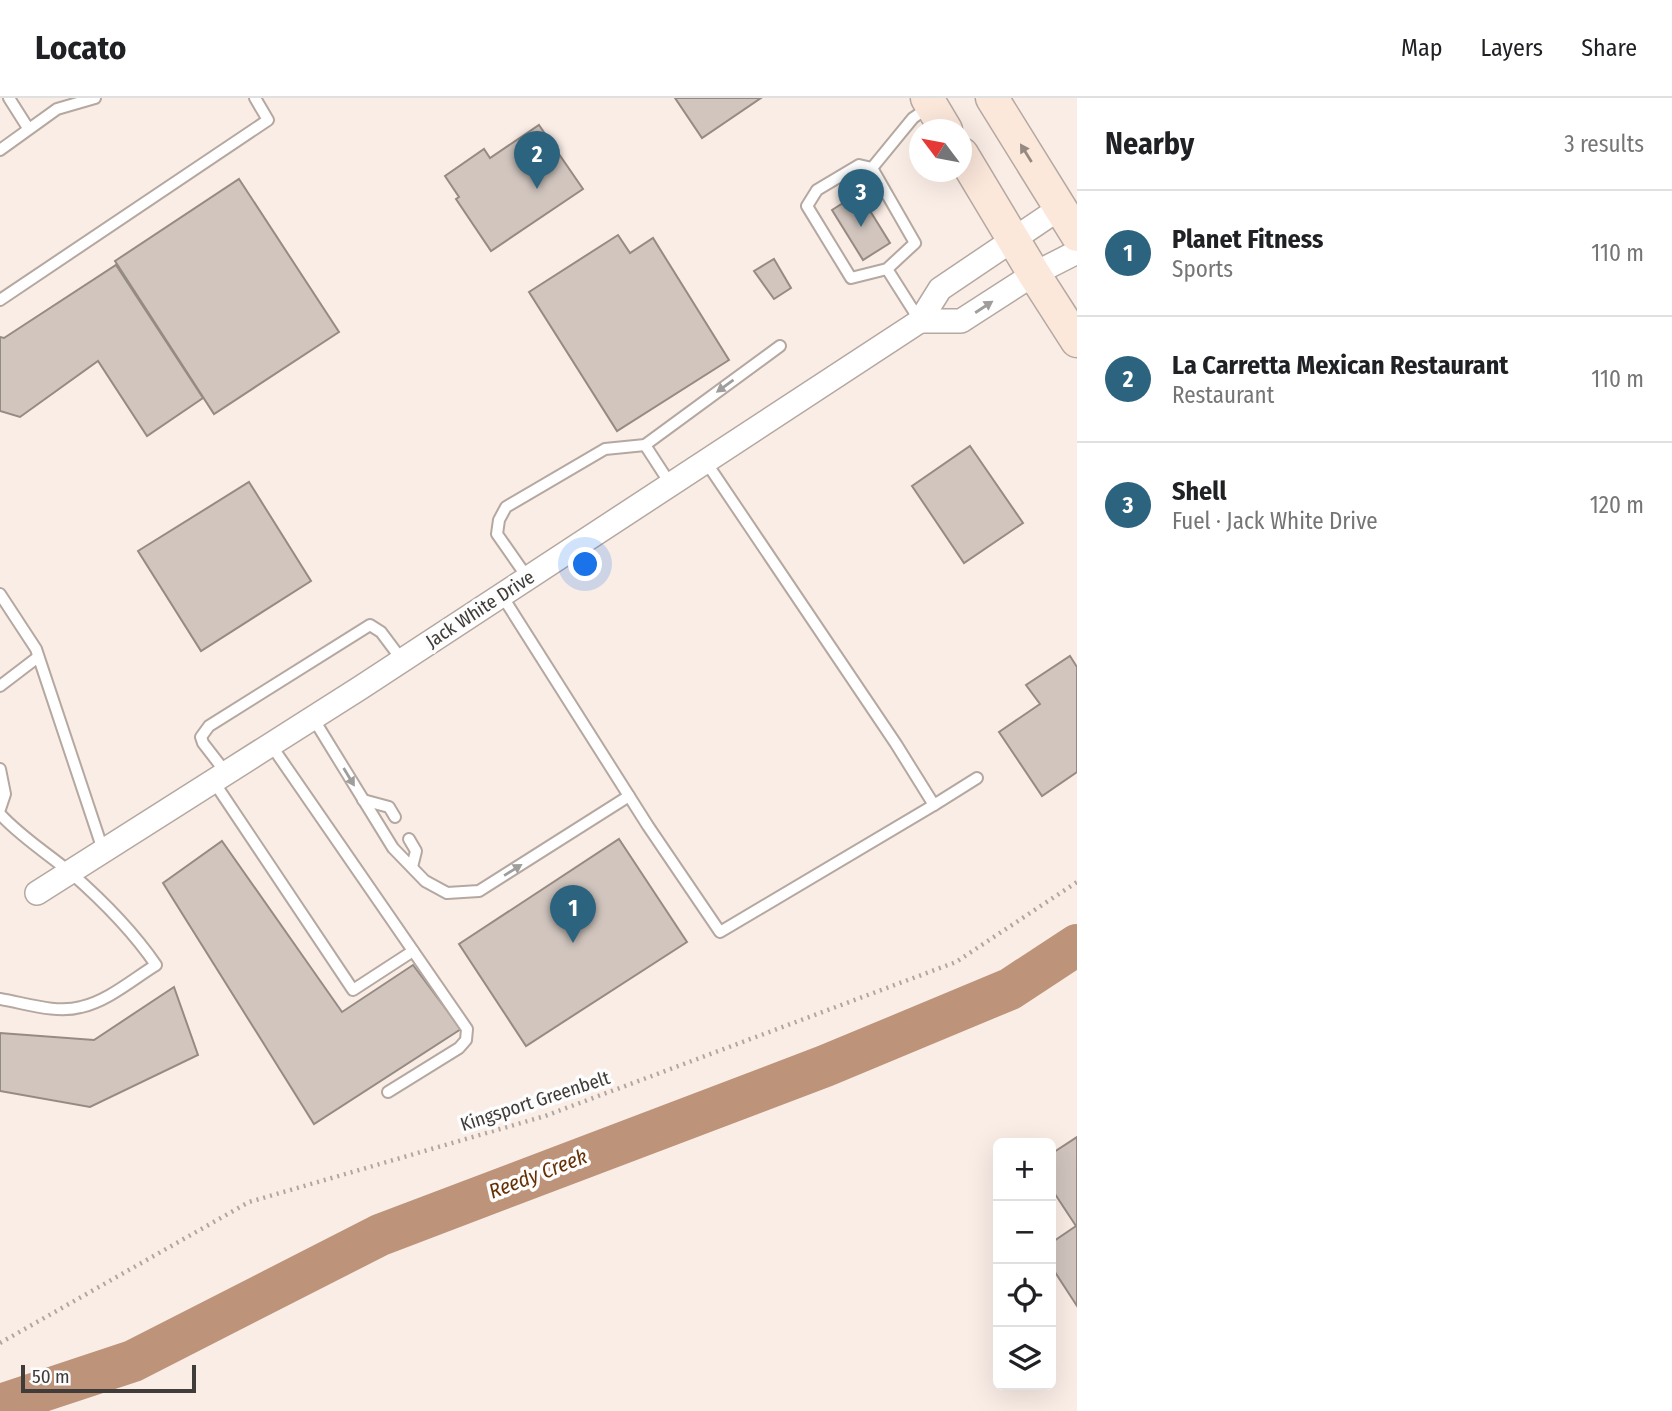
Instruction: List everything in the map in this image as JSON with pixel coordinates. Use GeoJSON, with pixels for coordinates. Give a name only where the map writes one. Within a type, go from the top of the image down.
{"type":"FeatureCollection","features":[{"type":"Feature","properties":{"kind":"main road"},"geometry":{"type":"LineString","coordinates":[[992,98],[1064,205],[1077,235]]}},
{"type":"Feature","properties":{"kind":"main road"},"geometry":{"type":"LineString","coordinates":[[972,172],[1077,341]]}},
{"type":"Feature","properties":{"kind":"street","name":"Jack White Drive"},"geometry":{"type":"LineString","coordinates":[[37,893],[313,718],[920,321],[940,289],[1064,205]]}},
{"type":"Feature","properties":{"kind":"street"},"geometry":{"type":"LineString","coordinates":[[920,321],[961,321],[1034,274],[1077,252]]}},
{"type":"Feature","properties":{"kind":"lane"},"geometry":{"type":"LineString","coordinates":[[9,98],[28,128]]}},
{"type":"Feature","properties":{"kind":"lane"},"geometry":{"type":"LineString","coordinates":[[0,150],[57,109],[95,98]]}},
{"type":"Feature","properties":{"kind":"lane"},"geometry":{"type":"LineString","coordinates":[[0,300],[268,120],[255,98]]}},
{"type":"Feature","properties":{"kind":"lane"},"geometry":{"type":"LineString","coordinates":[[872,168],[912,118],[935,111]]}},
{"type":"Feature","properties":{"kind":"lane"},"geometry":{"type":"LineString","coordinates":[[859,164],[872,168],[915,243],[887,268],[851,278],[807,206],[817,190],[859,164]]}},
{"type":"Feature","properties":{"kind":"lane"},"geometry":{"type":"LineString","coordinates":[[887,268],[920,321]]}},
{"type":"Feature","properties":{"kind":"lane"},"geometry":{"type":"LineString","coordinates":[[527,577],[497,534],[499,520],[506,507],[605,449],[645,444],[780,346]]}},
{"type":"Feature","properties":{"kind":"lane"},"geometry":{"type":"LineString","coordinates":[[645,444],[671,485]]}},
{"type":"Feature","properties":{"kind":"lane"},"geometry":{"type":"LineString","coordinates":[[706,462],[896,744],[934,806]]}},
{"type":"Feature","properties":{"kind":"lane"},"geometry":{"type":"LineString","coordinates":[[0,594],[36,649],[104,853]]}},
{"type":"Feature","properties":{"kind":"lane"},"geometry":{"type":"LineString","coordinates":[[501,594],[629,796],[720,932],[977,778]]}},
{"type":"Feature","properties":{"kind":"lane"},"geometry":{"type":"LineString","coordinates":[[402,660],[381,632],[370,625],[209,726],[201,737],[220,778],[353,990],[413,951]]}},
{"type":"Feature","properties":{"kind":"lane"},"geometry":{"type":"LineString","coordinates":[[0,686],[38,657]]}},
{"type":"Feature","properties":{"kind":"lane"},"geometry":{"type":"LineString","coordinates":[[313,718],[393,848],[425,881],[447,893],[479,891],[629,796]]}},
{"type":"Feature","properties":{"kind":"lane"},"geometry":{"type":"LineString","coordinates":[[271,745],[467,1029],[466,1040],[449,1056],[388,1092]]}},
{"type":"Feature","properties":{"kind":"lane"},"geometry":{"type":"LineString","coordinates":[[0,769],[5,794],[0,811],[17,832],[70,873],[116,915],[139,940],[156,965],[102,999],[80,1008],[55,1009],[0,999]]}},
{"type":"Feature","properties":{"kind":"lane"},"geometry":{"type":"LineString","coordinates":[[363,800],[389,807],[395,817]]}},
{"type":"Feature","properties":{"kind":"lane"},"geometry":{"type":"LineString","coordinates":[[408,839],[416,851],[412,867]]}},
{"type":"Feature","properties":{"kind":"path","name":"Kingsport Greenbelt"},"geometry":{"type":"LineString","coordinates":[[0,1343],[249,1202],[545,1116],[956,962],[1077,882]]}},
{"type":"Feature","properties":{"kind":"building"},"geometry":{"type":"Polygon","coordinates":[[[675,98],[761,98],[702,138],[675,98]]]}},
{"type":"Feature","properties":{"kind":"building"},"geometry":{"type":"Polygon","coordinates":[[[539,125],[583,189],[491,251],[456,199],[459,197],[445,176],[484,149],[490,158],[539,125]]]}},
{"type":"Feature","properties":{"kind":"building"},"geometry":{"type":"Polygon","coordinates":[[[239,179],[339,332],[214,414],[115,261],[239,179]]]}},
{"type":"Feature","properties":{"kind":"building"},"geometry":{"type":"Polygon","coordinates":[[[859,193],[890,243],[863,260],[832,210],[859,193]]]}},
{"type":"Feature","properties":{"kind":"building"},"geometry":{"type":"Polygon","coordinates":[[[618,235],[630,253],[653,238],[729,360],[617,431],[529,292],[618,235]]]}},
{"type":"Feature","properties":{"kind":"building"},"geometry":{"type":"Polygon","coordinates":[[[774,259],[791,288],[774,299],[754,271],[774,259]]]}},
{"type":"Feature","properties":{"kind":"building"},"geometry":{"type":"Polygon","coordinates":[[[116,265],[203,398],[147,436],[98,361],[20,417],[0,411],[0,337],[4,338],[116,265]]]}},
{"type":"Feature","properties":{"kind":"building"},"geometry":{"type":"Polygon","coordinates":[[[970,446],[1023,523],[964,563],[912,486],[970,446]]]}},
{"type":"Feature","properties":{"kind":"building"},"geometry":{"type":"Polygon","coordinates":[[[249,482],[311,581],[201,651],[138,551],[249,482]]]}},
{"type":"Feature","properties":{"kind":"building"},"geometry":{"type":"Polygon","coordinates":[[[1070,656],[1077,667],[1077,772],[1042,796],[999,732],[1040,704],[1026,685],[1070,656]]]}},
{"type":"Feature","properties":{"kind":"building"},"geometry":{"type":"Polygon","coordinates":[[[619,839],[687,942],[526,1046],[459,944],[619,839]]]}},
{"type":"Feature","properties":{"kind":"building"},"geometry":{"type":"Polygon","coordinates":[[[222,841],[342,1012],[413,965],[461,1029],[314,1124],[163,883],[222,841]]]}},
{"type":"Feature","properties":{"kind":"building"},"geometry":{"type":"Polygon","coordinates":[[[174,987],[198,1055],[90,1107],[0,1091],[0,1033],[94,1040],[174,987]]]}},
{"type":"Feature","properties":{"kind":"building"},"geometry":{"type":"Polygon","coordinates":[[[1077,1137],[1077,1306],[1056,1274],[1056,1240],[1076,1226],[1056,1196],[1056,1151],[1077,1137]]]}},
{"type":"Feature","properties":{"kind":"waterway","name":"Reedy Creek"},"geometry":{"type":"LineString","coordinates":[[0,1405],[133,1361],[380,1235],[825,1066],[1010,989],[1077,945]]}},
{"type":"Feature","properties":{"kind":"place","name":"La Carretta Mexican Restaurant"},"geometry":{"type":"Point","coordinates":[537,189]}},
{"type":"Feature","properties":{"kind":"place","name":"Shell"},"geometry":{"type":"Point","coordinates":[861,227]}},
{"type":"Feature","properties":{"kind":"place","name":"Planet Fitness"},"geometry":{"type":"Point","coordinates":[573,943]}}]}
